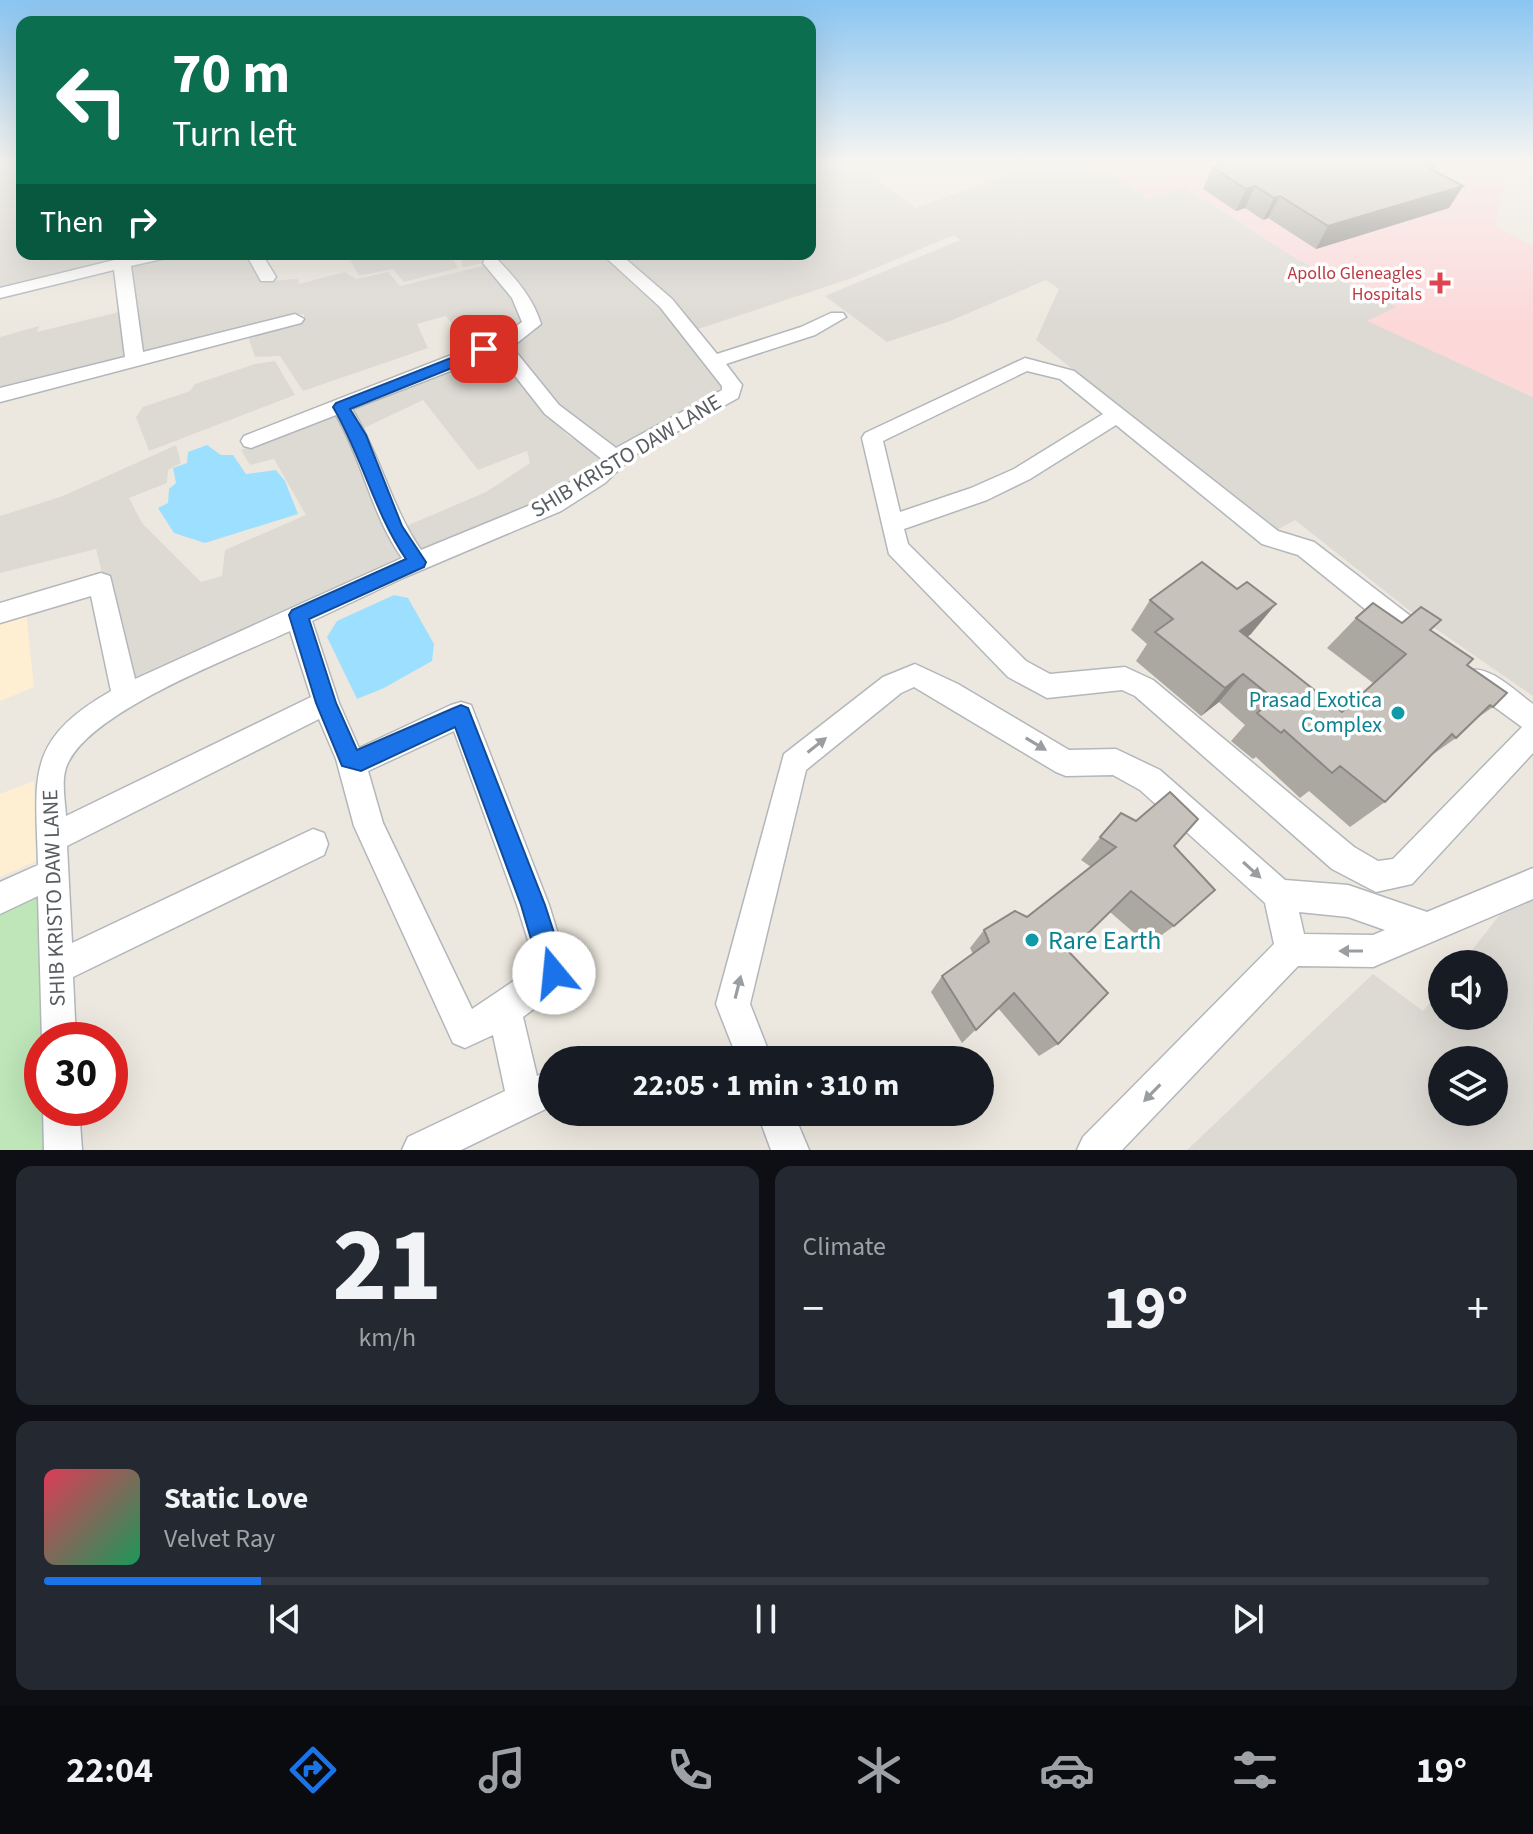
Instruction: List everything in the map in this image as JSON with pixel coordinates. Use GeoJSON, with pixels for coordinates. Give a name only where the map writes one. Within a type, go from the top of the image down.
{"type":"FeatureCollection","features":[{"type":"Feature","properties":{"kind":"street"},"geometry":{"type":"LineString","coordinates":[[0,293],[137,260]]}},
{"type":"Feature","properties":{"kind":"street"},"geometry":{"type":"LineString","coordinates":[[262,260],[267,277]]}},
{"type":"Feature","properties":{"kind":"street","name":"SHIB KRISTO DAW LANE"},"geometry":{"type":"LineString","coordinates":[[58,1022],[50,779],[56,755],[93,715],[125,696],[298,615],[553,505],[597,477],[626,451],[731,393],[732,385],[666,303],[617,260]]}},
{"type":"Feature","properties":{"kind":"street"},"geometry":{"type":"LineString","coordinates":[[251,441],[484,349],[502,346],[532,324],[529,312],[513,287],[491,263]]}},
{"type":"Feature","properties":{"kind":"street"},"geometry":{"type":"LineString","coordinates":[[122,264],[135,361]]}},
{"type":"Feature","properties":{"kind":"street"},"geometry":{"type":"LineString","coordinates":[[713,362],[808,331],[837,317]]}},
{"type":"Feature","properties":{"kind":"street"},"geometry":{"type":"LineString","coordinates":[[0,395],[295,319]]}},
{"type":"Feature","properties":{"kind":"street"},"geometry":{"type":"LineString","coordinates":[[502,346],[530,388],[555,416],[579,436],[617,459]]}},
{"type":"Feature","properties":{"kind":"street"},"geometry":{"type":"LineString","coordinates":[[1533,719],[1452,661],[1306,548],[1270,538],[1067,375],[1025,364],[872,438],[897,548],[1017,669],[1047,686],[1125,678],[1144,688],[1343,858],[1376,877],[1401,873],[1533,734]]}},
{"type":"Feature","properties":{"kind":"street"},"geometry":{"type":"LineString","coordinates":[[341,407],[358,435],[394,529],[417,562]]}},
{"type":"Feature","properties":{"kind":"street"},"geometry":{"type":"LineString","coordinates":[[892,524],[979,494],[1022,474],[1117,415]]}},
{"type":"Feature","properties":{"kind":"street"},"geometry":{"type":"LineString","coordinates":[[0,613],[101,583],[125,696]]}},
{"type":"Feature","properties":{"kind":"street"},"geometry":{"type":"LineString","coordinates":[[298,615],[326,703],[350,759],[369,826],[465,1031],[504,1010],[554,973],[533,905],[461,714],[361,761],[350,759]]}},
{"type":"Feature","properties":{"kind":"street"},"geometry":{"type":"LineString","coordinates":[[750,1046],[733,1004],[794,763],[892,685],[915,675],[949,692],[1066,763],[1116,762],[1150,780],[1279,895],[1291,950]]}},
{"type":"Feature","properties":{"kind":"street"},"geometry":{"type":"LineString","coordinates":[[53,838],[326,703]]}},
{"type":"Feature","properties":{"kind":"street"},"geometry":{"type":"LineString","coordinates":[[56,968],[313,844]]}},
{"type":"Feature","properties":{"kind":"street"},"geometry":{"type":"LineString","coordinates":[[0,898],[52,874]]}},
{"type":"Feature","properties":{"kind":"street"},"geometry":{"type":"LineString","coordinates":[[1096,1150],[1291,950],[1373,951],[1533,883]]}},
{"type":"Feature","properties":{"kind":"street"},"geometry":{"type":"LineString","coordinates":[[1279,895],[1348,901],[1424,927]]}},
{"type":"Feature","properties":{"kind":"street"},"geometry":{"type":"LineString","coordinates":[[421,1150],[538,1094],[504,1010]]}},
{"type":"Feature","properties":{"kind":"street"},"geometry":{"type":"LineString","coordinates":[[62,1126],[63,1150]]}},
{"type":"Feature","properties":{"kind":"street"},"geometry":{"type":"LineString","coordinates":[[781,1126],[790,1150]]}},
{"type":"Feature","properties":{"kind":"shaded area"},"geometry":{"type":"Polygon","coordinates":[[[0,216],[16,216],[16,260],[122,260],[0,289],[0,216]]]}},
{"type":"Feature","properties":{"kind":"shaded area"},"geometry":{"type":"Polygon","coordinates":[[[816,216],[1229,216],[1297,259],[1397,307],[1369,321],[1533,397],[1533,696],[1410,611],[1295,520],[1275,531],[1036,340],[1059,289],[1046,280],[950,321],[887,342],[825,296],[960,240],[954,235],[852,278],[692,331],[621,260],[816,260],[816,216]]]}},
{"type":"Feature","properties":{"kind":"shaded area","name":"Apollo Gleneagles Hospitals"},"geometry":{"type":"Polygon","coordinates":[[[1230,216],[1497,216],[1495,226],[1533,246],[1533,397],[1367,321],[1396,307],[1297,259],[1230,216]]]}},
{"type":"Feature","properties":{"kind":"shaded area"},"geometry":{"type":"Polygon","coordinates":[[[144,260],[253,260],[265,281],[298,279],[299,284],[345,272],[356,279],[388,272],[400,286],[487,265],[522,309],[524,325],[498,343],[471,348],[446,316],[417,324],[428,348],[303,391],[280,356],[255,357],[248,337],[304,319],[304,314],[139,357],[128,264],[144,260]]]}},
{"type":"Feature","properties":{"kind":"shaded area"},"geometry":{"type":"Polygon","coordinates":[[[350,260],[454,260],[458,268],[404,282],[393,269],[359,276],[350,260]]]}},
{"type":"Feature","properties":{"kind":"shaded area"},"geometry":{"type":"Polygon","coordinates":[[[612,260],[661,305],[725,385],[721,393],[614,450],[578,431],[507,345],[538,325],[493,261],[463,267],[461,261],[612,260]]]}},
{"type":"Feature","properties":{"kind":"shaded area"},"geometry":{"type":"Polygon","coordinates":[[[123,311],[128,360],[0,391],[0,337],[39,326],[37,332],[123,311]]]}},
{"type":"Feature","properties":{"kind":"shaded area"},"geometry":{"type":"Polygon","coordinates":[[[498,352],[524,390],[568,436],[609,458],[551,501],[422,553],[404,527],[486,492],[530,463],[527,451],[478,470],[423,400],[362,429],[350,408],[498,352]]]}},
{"type":"Feature","properties":{"kind":"shaded area"},"geometry":{"type":"Polygon","coordinates":[[[275,361],[295,395],[149,451],[136,417],[143,407],[190,391],[195,384],[255,364],[275,361]]]}},
{"type":"Feature","properties":{"kind":"shaded area"},"geometry":{"type":"Polygon","coordinates":[[[338,412],[360,454],[381,522],[406,562],[130,683],[96,549],[0,573],[0,516],[63,496],[176,445],[181,463],[168,470],[167,483],[129,498],[142,523],[201,582],[222,576],[225,550],[306,515],[274,459],[250,465],[241,450],[338,412]]]}},
{"type":"Feature","properties":{"kind":"shaded area"},"geometry":{"type":"Polygon","coordinates":[[[26,612],[34,687],[0,701],[0,618],[26,612]]]}},
{"type":"Feature","properties":{"kind":"shaded area"},"geometry":{"type":"Polygon","coordinates":[[[34,781],[36,861],[0,877],[0,794],[34,781]]]}},
{"type":"Feature","properties":{"kind":"shaded area"},"geometry":{"type":"Polygon","coordinates":[[[1533,880],[1533,1150],[1187,1150],[1373,974],[1423,1011],[1428,1005],[1428,1030],[1508,1030],[1508,950],[1472,950],[1533,880]]]}},
{"type":"Feature","properties":{"kind":"green space"},"geometry":{"type":"Polygon","coordinates":[[[40,887],[41,1022],[24,1022],[24,1126],[49,1126],[49,1150],[0,1150],[0,906],[40,887]]]}},
{"type":"Feature","properties":{"kind":"water"},"geometry":{"type":"Polygon","coordinates":[[[207,445],[221,455],[233,455],[246,474],[276,470],[285,481],[298,514],[205,543],[174,533],[158,508],[168,503],[169,489],[176,483],[173,468],[187,463],[188,452],[207,445]]]}},
{"type":"Feature","properties":{"kind":"water"},"geometry":{"type":"Polygon","coordinates":[[[394,595],[408,598],[434,644],[432,661],[357,699],[327,637],[337,621],[394,595]]]}},
{"type":"Feature","properties":{"kind":"building"},"geometry":{"type":"Polygon","coordinates":[[[1311,216],[1363,216],[1328,226],[1311,216]]]}},
{"type":"Feature","properties":{"kind":"building"},"geometry":{"type":"Polygon","coordinates":[[[1202,562],[1237,589],[1247,582],[1276,604],[1240,631],[1342,712],[1406,654],[1356,618],[1373,603],[1402,623],[1421,607],[1441,620],[1430,630],[1473,659],[1467,665],[1507,693],[1456,738],[1452,734],[1385,802],[1340,766],[1332,773],[1284,730],[1281,733],[1257,713],[1274,699],[1243,674],[1225,688],[1155,632],[1173,619],[1150,600],[1202,562]]]}},
{"type":"Feature","properties":{"kind":"building","name":"Rare Earth"},"geometry":{"type":"Polygon","coordinates":[[[1170,792],[1198,819],[1174,846],[1215,890],[1174,926],[1131,891],[1069,952],[1108,993],[1058,1044],[1014,993],[976,1030],[942,976],[989,942],[984,930],[1015,911],[1027,917],[1116,847],[1100,837],[1121,813],[1136,821],[1170,792]]]}},
{"type":"Feature","properties":{"kind":"place","name":"Apollo Gleneagles Hospitals"},"geometry":{"type":"Point","coordinates":[1440,283]}},
{"type":"Feature","properties":{"kind":"place","name":"Prasad Exotica Complex"},"geometry":{"type":"Point","coordinates":[1398,713]}},
{"type":"Feature","properties":{"kind":"place","name":"Rare Earth"},"geometry":{"type":"Point","coordinates":[1032,940]}},
{"type":"Feature","properties":{"kind":"route"},"geometry":{"type":"LineString","coordinates":[[484,349],[341,407],[358,435],[394,529],[417,562],[298,615],[326,703],[350,759],[361,761],[461,714],[533,905],[554,973]]}}]}
